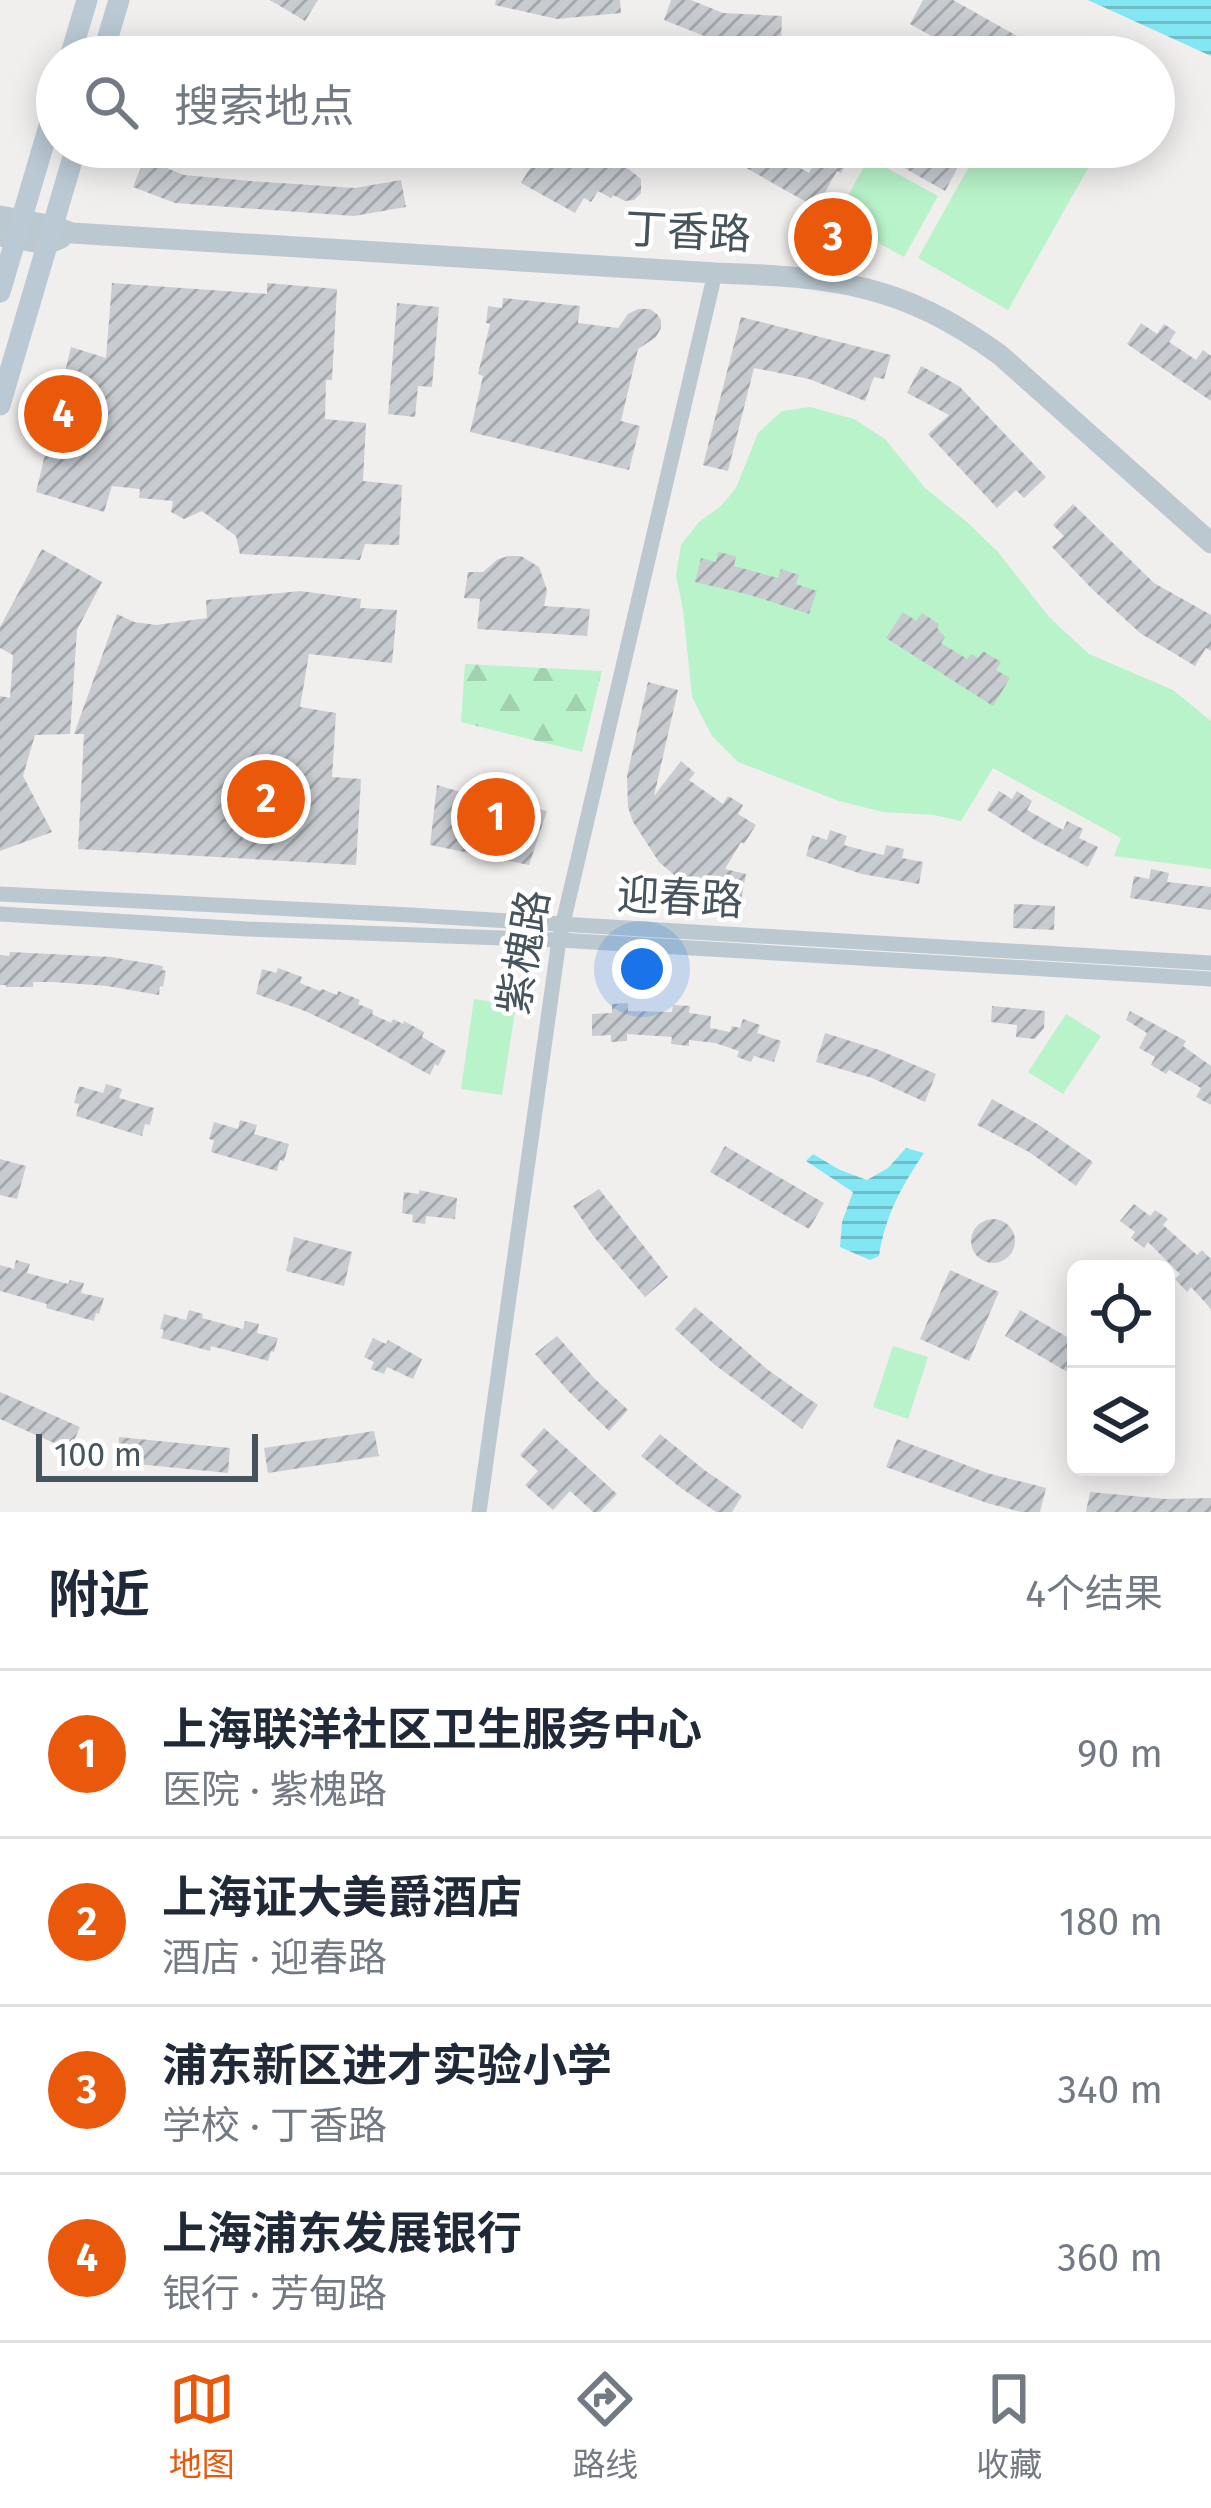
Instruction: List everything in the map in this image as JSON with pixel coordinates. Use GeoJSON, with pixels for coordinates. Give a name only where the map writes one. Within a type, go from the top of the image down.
{"type":"FeatureCollection","features":[{"type":"Feature","properties":{"kind":"main road"},"geometry":{"type":"LineString","coordinates":[[76,36],[86,0]]}},
{"type":"Feature","properties":{"kind":"main road"},"geometry":{"type":"LineString","coordinates":[[108,36],[119,0]]}},
{"type":"Feature","properties":{"kind":"main road"},"geometry":{"type":"LineString","coordinates":[[0,292],[9,228],[36,155]]}},
{"type":"Feature","properties":{"kind":"main road"},"geometry":{"type":"LineString","coordinates":[[0,405],[58,234],[72,168]]}},
{"type":"Feature","properties":{"kind":"street","name":"丁香路"},"geometry":{"type":"LineString","coordinates":[[9,228],[794,275],[885,293],[963,329],[1000,355],[1211,543]]}},
{"type":"Feature","properties":{"kind":"street","name":"紫槐路"},"geometry":{"type":"LineString","coordinates":[[479,1512],[560,933],[715,273]]}},
{"type":"Feature","properties":{"kind":"street","name":"迎春路"},"geometry":{"type":"LineString","coordinates":[[0,894],[1211,980]]}},
{"type":"Feature","properties":{"kind":"street","name":"迎春路"},"geometry":{"type":"LineString","coordinates":[[0,914],[247,929],[560,933],[1211,963]]}},
{"type":"Feature","properties":{"kind":"green space"},"geometry":{"type":"Polygon","coordinates":[[[863,168],[887,168],[938,196],[904,257],[835,219],[863,168]]]}},
{"type":"Feature","properties":{"kind":"green space"},"geometry":{"type":"Polygon","coordinates":[[[968,168],[1088,168],[1008,310],[918,258],[968,168]]]}},
{"type":"Feature","properties":{"kind":"green space"},"geometry":{"type":"Polygon","coordinates":[[[810,407],[854,419],[885,439],[925,488],[998,552],[1049,617],[1089,654],[1173,690],[1211,721],[1211,869],[1114,856],[1121,838],[993,768],[961,821],[883,812],[839,801],[738,762],[712,736],[692,697],[676,576],[681,545],[736,488],[758,433],[782,411],[810,407]]]}},
{"type":"Feature","properties":{"kind":"green space"},"geometry":{"type":"Polygon","coordinates":[[[465,664],[602,671],[582,752],[461,722],[465,664]]]}},
{"type":"Feature","properties":{"kind":"green space"},"geometry":{"type":"Polygon","coordinates":[[[474,999],[516,1005],[502,1095],[461,1089],[474,999]]]}},
{"type":"Feature","properties":{"kind":"green space"},"geometry":{"type":"Polygon","coordinates":[[[1066,1014],[1101,1036],[1063,1094],[1028,1072],[1066,1014]]]}},
{"type":"Feature","properties":{"kind":"green space"},"geometry":{"type":"Polygon","coordinates":[[[893,1346],[928,1357],[908,1419],[873,1407],[893,1346]]]}},
{"type":"Feature","properties":{"kind":"water"},"geometry":{"type":"Polygon","coordinates":[[[1088,0],[1211,0],[1211,56],[1088,0]]]}},
{"type":"Feature","properties":{"kind":"water"},"geometry":{"type":"Polygon","coordinates":[[[906,1148],[924,1153],[895,1202],[879,1256],[870,1260],[840,1247],[842,1222],[853,1192],[806,1161],[813,1154],[867,1180],[888,1168],[906,1148]]]}},
{"type":"Feature","properties":{"kind":"building"},"geometry":{"type":"Polygon","coordinates":[[[270,0],[318,0],[305,21],[270,0]]]}},
{"type":"Feature","properties":{"kind":"building"},"geometry":{"type":"Polygon","coordinates":[[[496,0],[620,0],[621,13],[557,19],[495,5],[496,0]]]}},
{"type":"Feature","properties":{"kind":"building"},"geometry":{"type":"Polygon","coordinates":[[[671,0],[691,0],[723,13],[782,16],[781,36],[704,36],[664,20],[671,0]]]}},
{"type":"Feature","properties":{"kind":"building"},"geometry":{"type":"Polygon","coordinates":[[[923,0],[953,0],[1017,36],[931,36],[910,24],[923,0]]]}},
{"type":"Feature","properties":{"kind":"building"},"geometry":{"type":"Polygon","coordinates":[[[140,168],[355,188],[401,180],[406,207],[354,216],[175,203],[133,187],[140,168]]]}},
{"type":"Feature","properties":{"kind":"building"},"geometry":{"type":"Polygon","coordinates":[[[530,168],[627,168],[641,179],[641,193],[625,201],[598,191],[591,202],[584,198],[575,213],[521,183],[530,168]]]}},
{"type":"Feature","properties":{"kind":"building"},"geometry":{"type":"Polygon","coordinates":[[[746,168],[800,168],[809,173],[812,168],[844,168],[837,171],[819,203],[811,198],[808,203],[746,168]]]}},
{"type":"Feature","properties":{"kind":"building"},"geometry":{"type":"Polygon","coordinates":[[[904,168],[958,168],[945,191],[904,168]]]}},
{"type":"Feature","properties":{"kind":"building"},"geometry":{"type":"Polygon","coordinates":[[[112,283],[267,294],[267,283],[337,289],[325,419],[366,423],[363,481],[402,485],[399,545],[365,544],[360,560],[240,554],[236,536],[202,511],[184,519],[171,512],[173,501],[139,498],[140,489],[112,486],[104,512],[36,492],[71,347],[106,358],[112,283]]]}},
{"type":"Feature","properties":{"kind":"building"},"geometry":{"type":"Polygon","coordinates":[[[503,298],[580,306],[578,323],[618,328],[638,309],[657,314],[661,328],[638,349],[621,421],[640,426],[629,470],[470,432],[483,376],[478,374],[490,324],[486,323],[488,306],[502,308],[503,298]]]}},
{"type":"Feature","properties":{"kind":"building"},"geometry":{"type":"Polygon","coordinates":[[[397,303],[439,307],[432,387],[418,386],[415,417],[388,414],[397,303]]]}},
{"type":"Feature","properties":{"kind":"building"},"geometry":{"type":"Polygon","coordinates":[[[741,317],[891,355],[884,379],[874,377],[865,401],[809,379],[754,368],[728,471],[703,465],[741,317]]]}},
{"type":"Feature","properties":{"kind":"building"},"geometry":{"type":"Polygon","coordinates":[[[1141,323],[1157,334],[1164,324],[1176,332],[1169,342],[1196,360],[1203,350],[1211,356],[1211,401],[1127,344],[1141,323]]]}},
{"type":"Feature","properties":{"kind":"building"},"geometry":{"type":"Polygon","coordinates":[[[921,366],[959,386],[1046,477],[1024,498],[1016,490],[997,508],[928,434],[949,415],[907,393],[921,366]]]}},
{"type":"Feature","properties":{"kind":"building"},"geometry":{"type":"Polygon","coordinates":[[[1073,504],[1154,583],[1211,615],[1211,651],[1206,648],[1195,666],[1140,633],[1052,547],[1064,536],[1053,525],[1073,504]]]}},
{"type":"Feature","properties":{"kind":"building"},"geometry":{"type":"Polygon","coordinates":[[[42,549],[102,582],[77,630],[70,734],[35,735],[23,776],[52,832],[0,851],[0,696],[10,698],[13,655],[0,648],[0,627],[42,549]]]}},
{"type":"Feature","properties":{"kind":"building"},"geometry":{"type":"Polygon","coordinates":[[[718,552],[736,556],[734,566],[778,578],[781,569],[799,575],[796,584],[817,591],[809,614],[695,582],[701,558],[716,562],[718,552]]]}},
{"type":"Feature","properties":{"kind":"building"},"geometry":{"type":"Polygon","coordinates":[[[509,556],[521,556],[539,567],[547,590],[544,606],[590,609],[587,636],[477,629],[480,599],[464,598],[468,572],[483,572],[509,556]]]}},
{"type":"Feature","properties":{"kind":"building"},"geometry":{"type":"Polygon","coordinates":[[[300,591],[361,599],[360,608],[397,610],[392,663],[309,654],[300,707],[336,713],[332,777],[361,779],[356,865],[78,849],[84,734],[74,734],[117,614],[156,625],[207,618],[206,600],[300,591]]]}},
{"type":"Feature","properties":{"kind":"building"},"geometry":{"type":"Polygon","coordinates":[[[903,612],[916,621],[922,613],[939,624],[945,637],[941,643],[967,659],[971,654],[978,658],[983,651],[1001,662],[996,670],[1010,678],[993,706],[886,638],[903,612]]]}},
{"type":"Feature","properties":{"kind":"building"},"geometry":{"type":"Polygon","coordinates":[[[648,682],[678,690],[654,796],[681,761],[695,773],[689,780],[723,804],[728,796],[743,805],[738,814],[756,825],[725,869],[746,874],[741,900],[714,893],[689,879],[685,884],[659,862],[633,822],[627,776],[648,682]]]}},
{"type":"Feature","properties":{"kind":"building"},"geometry":{"type":"Polygon","coordinates":[[[468,781],[525,794],[523,806],[547,811],[529,865],[430,845],[437,785],[464,793],[468,781]]]}},
{"type":"Feature","properties":{"kind":"building"},"geometry":{"type":"Polygon","coordinates":[[[999,791],[1012,799],[1017,791],[1032,801],[1027,810],[1063,830],[1067,821],[1083,829],[1079,838],[1098,847],[1088,867],[987,810],[999,791]]]}},
{"type":"Feature","properties":{"kind":"building"},"geometry":{"type":"Polygon","coordinates":[[[830,830],[847,836],[844,845],[866,851],[884,855],[886,845],[904,849],[902,858],[923,862],[919,884],[862,874],[806,856],[812,835],[827,840],[830,830]]]}},
{"type":"Feature","properties":{"kind":"building"},"geometry":{"type":"Polygon","coordinates":[[[1151,869],[1169,873],[1167,882],[1211,887],[1211,910],[1130,898],[1134,876],[1149,879],[1151,869]]]}},
{"type":"Feature","properties":{"kind":"building"},"geometry":{"type":"Polygon","coordinates":[[[1014,904],[1055,906],[1054,930],[1013,928],[1014,904]]]}},
{"type":"Feature","properties":{"kind":"building"},"geometry":{"type":"Polygon","coordinates":[[[0,955],[111,957],[163,966],[166,971],[159,995],[54,982],[6,987],[0,985],[0,955]]]}},
{"type":"Feature","properties":{"kind":"building"},"geometry":{"type":"Polygon","coordinates":[[[278,968],[302,977],[300,983],[320,991],[337,995],[338,991],[360,1000],[358,1004],[391,1023],[393,1019],[404,1021],[424,1032],[422,1037],[446,1051],[438,1066],[430,1075],[305,1011],[256,994],[262,969],[276,973],[278,968]]]}},
{"type":"Feature","properties":{"kind":"building"},"geometry":{"type":"Polygon","coordinates":[[[628,1003],[628,1011],[672,1012],[673,1005],[690,1006],[689,1013],[711,1016],[710,1028],[730,1032],[732,1026],[740,1028],[743,1019],[760,1025],[757,1033],[781,1041],[774,1062],[754,1056],[751,1062],[737,1057],[739,1051],[715,1043],[689,1040],[689,1046],[671,1044],[672,1037],[627,1034],[627,1041],[611,1042],[611,1035],[592,1036],[592,1014],[612,1013],[612,1004],[628,1003]]]}},
{"type":"Feature","properties":{"kind":"building"},"geometry":{"type":"Polygon","coordinates":[[[992,1006],[1045,1011],[1044,1028],[1035,1039],[1016,1037],[1017,1025],[991,1022],[992,1006]]]}},
{"type":"Feature","properties":{"kind":"building"},"geometry":{"type":"Polygon","coordinates":[[[1130,1011],[1186,1041],[1183,1046],[1211,1066],[1211,1105],[1196,1097],[1201,1088],[1151,1065],[1155,1057],[1139,1048],[1147,1033],[1126,1020],[1130,1011]]]}},
{"type":"Feature","properties":{"kind":"building"},"geometry":{"type":"Polygon","coordinates":[[[825,1033],[936,1074],[925,1102],[872,1078],[816,1062],[825,1033]]]}},
{"type":"Feature","properties":{"kind":"building"},"geometry":{"type":"Polygon","coordinates":[[[106,1084],[122,1089],[119,1098],[154,1108],[142,1136],[76,1116],[79,1086],[103,1093],[106,1084]]]}},
{"type":"Feature","properties":{"kind":"building"},"geometry":{"type":"Polygon","coordinates":[[[992,1099],[1093,1162],[1076,1186],[1029,1152],[977,1125],[992,1099]]]}},
{"type":"Feature","properties":{"kind":"building"},"geometry":{"type":"Polygon","coordinates":[[[240,1120],[257,1125],[254,1134],[289,1144],[277,1171],[211,1152],[214,1122],[238,1129],[240,1120]]]}},
{"type":"Feature","properties":{"kind":"building"},"geometry":{"type":"Polygon","coordinates":[[[725,1146],[824,1203],[809,1229],[710,1172],[725,1146]]]}},
{"type":"Feature","properties":{"kind":"building"},"geometry":{"type":"Polygon","coordinates":[[[0,1159],[26,1166],[17,1199],[0,1195],[0,1159]]]}},
{"type":"Feature","properties":{"kind":"building"},"geometry":{"type":"Polygon","coordinates":[[[599,1189],[668,1277],[645,1297],[573,1206],[599,1189]]]}},
{"type":"Feature","properties":{"kind":"building"},"geometry":{"type":"Polygon","coordinates":[[[419,1190],[457,1198],[455,1219],[426,1216],[425,1224],[412,1222],[413,1215],[402,1213],[404,1192],[419,1194],[419,1190]]]}},
{"type":"Feature","properties":{"kind":"building"},"geometry":{"type":"Polygon","coordinates":[[[1134,1204],[1150,1216],[1155,1210],[1168,1219],[1163,1225],[1197,1255],[1202,1250],[1211,1259],[1211,1309],[1191,1287],[1187,1292],[1175,1279],[1180,1274],[1175,1260],[1166,1260],[1148,1242],[1144,1248],[1131,1238],[1135,1232],[1120,1221],[1134,1204]]]}},
{"type":"Feature","properties":{"kind":"building"},"geometry":{"type":"Polygon","coordinates":[[[993,1219],[1009,1225],[1015,1241],[1009,1257],[993,1263],[977,1257],[971,1241],[977,1225],[993,1219]]]}},
{"type":"Feature","properties":{"kind":"building"},"geometry":{"type":"Polygon","coordinates":[[[294,1237],[352,1252],[344,1286],[286,1271],[294,1237]]]}},
{"type":"Feature","properties":{"kind":"building"},"geometry":{"type":"Polygon","coordinates":[[[16,1260],[30,1264],[27,1273],[68,1284],[70,1280],[84,1283],[81,1293],[104,1298],[94,1321],[0,1291],[0,1265],[14,1269],[16,1260]]]}},
{"type":"Feature","properties":{"kind":"building"},"geometry":{"type":"Polygon","coordinates":[[[950,1270],[999,1292],[969,1361],[920,1339],[950,1270]]]}},
{"type":"Feature","properties":{"kind":"building"},"geometry":{"type":"Polygon","coordinates":[[[695,1307],[768,1370],[818,1405],[802,1429],[675,1329],[695,1307]]]}},
{"type":"Feature","properties":{"kind":"building"},"geometry":{"type":"Polygon","coordinates":[[[189,1310],[243,1329],[245,1321],[259,1324],[257,1333],[278,1338],[274,1352],[268,1361],[161,1338],[164,1314],[186,1320],[189,1310]]]}},
{"type":"Feature","properties":{"kind":"building"},"geometry":{"type":"Polygon","coordinates":[[[1020,1310],[1067,1337],[1067,1372],[1005,1336],[1020,1310]]]}},
{"type":"Feature","properties":{"kind":"building"},"geometry":{"type":"Polygon","coordinates":[[[557,1336],[628,1410],[609,1431],[535,1354],[557,1336]]]}},
{"type":"Feature","properties":{"kind":"building"},"geometry":{"type":"Polygon","coordinates":[[[373,1338],[386,1344],[388,1340],[422,1359],[413,1379],[387,1367],[384,1374],[371,1369],[374,1362],[364,1357],[373,1338]]]}},
{"type":"Feature","properties":{"kind":"building"},"geometry":{"type":"Polygon","coordinates":[[[0,1392],[80,1427],[70,1450],[0,1419],[0,1392]]]}},
{"type":"Feature","properties":{"kind":"building"},"geometry":{"type":"Polygon","coordinates":[[[544,1428],[617,1494],[600,1512],[593,1512],[570,1491],[553,1510],[525,1485],[538,1471],[520,1455],[544,1428]]]}},
{"type":"Feature","properties":{"kind":"building"},"geometry":{"type":"Polygon","coordinates":[[[374,1431],[379,1456],[268,1473],[264,1448],[374,1431]]]}},
{"type":"Feature","properties":{"kind":"building"},"geometry":{"type":"Polygon","coordinates":[[[660,1434],[742,1496],[732,1512],[716,1512],[641,1456],[660,1434]]]}},
{"type":"Feature","properties":{"kind":"building"},"geometry":{"type":"Polygon","coordinates":[[[119,1437],[230,1448],[228,1473],[117,1462],[119,1437]]]}},
{"type":"Feature","properties":{"kind":"building"},"geometry":{"type":"Polygon","coordinates":[[[897,1439],[987,1473],[1046,1488],[1040,1512],[987,1503],[886,1467],[897,1439]]]}},
{"type":"Feature","properties":{"kind":"building"},"geometry":{"type":"Polygon","coordinates":[[[1090,1492],[1211,1498],[1211,1512],[1086,1512],[1090,1492]]]}},
{"type":"Feature","properties":{"kind":"place","name":"浦东新区进才实验小学"},"geometry":{"type":"Point","coordinates":[833,237]}},
{"type":"Feature","properties":{"kind":"place","name":"上海浦东发展银行"},"geometry":{"type":"Point","coordinates":[63,414]}},
{"type":"Feature","properties":{"kind":"place","name":"上海证大美爵酒店"},"geometry":{"type":"Point","coordinates":[266,799]}},
{"type":"Feature","properties":{"kind":"place","name":"上海联洋社区卫生服务中心"},"geometry":{"type":"Point","coordinates":[496,817]}}]}
